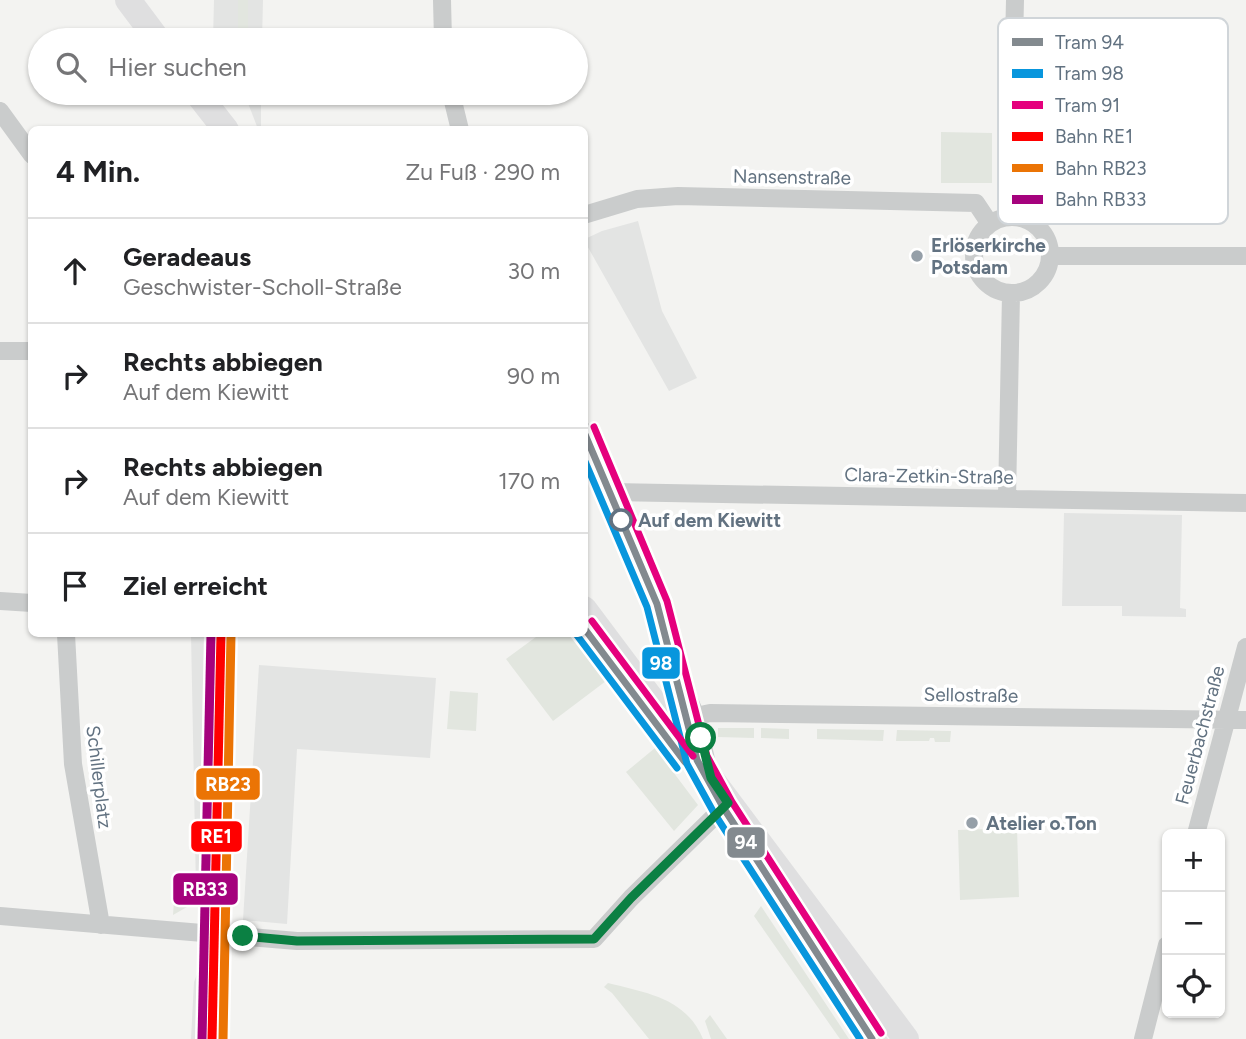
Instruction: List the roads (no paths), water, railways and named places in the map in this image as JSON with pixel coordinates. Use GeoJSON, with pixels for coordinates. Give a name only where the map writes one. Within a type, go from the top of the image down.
{"type":"FeatureCollection","features":[{"type":"Feature","properties":{"kind":"main road"},"geometry":{"type":"LineString","coordinates":[[128,0],[149,28]]}},
{"type":"Feature","properties":{"kind":"main road"},"geometry":{"type":"LineString","coordinates":[[204,105],[217,126]]}},
{"type":"Feature","properties":{"kind":"main road"},"geometry":{"type":"LineString","coordinates":[[588,614],[906,1039]]}},
{"type":"Feature","properties":{"kind":"street"},"geometry":{"type":"LineString","coordinates":[[442,0],[443,28]]}},
{"type":"Feature","properties":{"kind":"street"},"geometry":{"type":"LineString","coordinates":[[1015,0],[1015,18]]}},
{"type":"Feature","properties":{"kind":"street"},"geometry":{"type":"LineString","coordinates":[[454,105],[459,126]]}},
{"type":"Feature","properties":{"kind":"street"},"geometry":{"type":"LineString","coordinates":[[0,111],[28,150]]}},
{"type":"Feature","properties":{"kind":"street","name":"Nansenstraße"},"geometry":{"type":"LineString","coordinates":[[588,214],[636,199],[678,196],[976,204],[990,224]]}},
{"type":"Feature","properties":{"kind":"street"},"geometry":{"type":"LineString","coordinates":[[998,221],[981,232],[973,255],[975,267],[989,286],[999,292],[1011,294],[1023,292],[1043,279],[1048,268],[1051,256],[1049,243],[1035,224]]}},
{"type":"Feature","properties":{"kind":"street"},"geometry":{"type":"LineString","coordinates":[[1051,256],[1246,256]]}},
{"type":"Feature","properties":{"kind":"street"},"geometry":{"type":"LineString","coordinates":[[1007,499],[1011,294]]}},
{"type":"Feature","properties":{"kind":"street"},"geometry":{"type":"LineString","coordinates":[[0,351],[28,351]]}},
{"type":"Feature","properties":{"kind":"street"},"geometry":{"type":"LineString","coordinates":[[588,440],[657,604],[671,658],[696,716],[711,778]]}},
{"type":"Feature","properties":{"kind":"street","name":"Clara-Zetkin-Straße"},"geometry":{"type":"LineString","coordinates":[[611,492],[1246,503]]}},
{"type":"Feature","properties":{"kind":"street"},"geometry":{"type":"LineString","coordinates":[[0,601],[28,603]]}},
{"type":"Feature","properties":{"kind":"street","name":"Schillerplatz"},"geometry":{"type":"LineString","coordinates":[[66,637],[73,764],[101,925]]}},
{"type":"Feature","properties":{"kind":"street","name":"Feuerbachstraße"},"geometry":{"type":"LineString","coordinates":[[1197,829],[1246,648]]}},
{"type":"Feature","properties":{"kind":"street","name":"Sellostraße"},"geometry":{"type":"LineString","coordinates":[[696,716],[709,713],[1246,720]]}},
{"type":"Feature","properties":{"kind":"street"},"geometry":{"type":"LineString","coordinates":[[0,916],[297,941],[594,939],[631,898],[728,803]]}},
{"type":"Feature","properties":{"kind":"street"},"geometry":{"type":"LineString","coordinates":[[1143,1039],[1164,955]]}},
{"type":"Feature","properties":{"kind":"tram line","name":"91"},"geometry":{"type":"LineString","coordinates":[[594,427],[667,601],[707,756],[732,802],[881,1033]]}},
{"type":"Feature","properties":{"kind":"tram line","name":"94"},"geometry":{"type":"LineString","coordinates":[[588,441],[657,604],[697,760],[723,807],[872,1039]]}},
{"type":"Feature","properties":{"kind":"tram line","name":"98"},"geometry":{"type":"LineString","coordinates":[[588,468],[647,607],[687,764],[714,813],[860,1039]]}},
{"type":"Feature","properties":{"kind":"tram line","name":"91"},"geometry":{"type":"LineString","coordinates":[[592,621],[693,756]]}},
{"type":"Feature","properties":{"kind":"tram line","name":"94"},"geometry":{"type":"LineString","coordinates":[[588,633],[685,762]]}},
{"type":"Feature","properties":{"kind":"tram line","name":"98"},"geometry":{"type":"LineString","coordinates":[[578,637],[677,768]]}},
{"type":"Feature","properties":{"kind":"tram line"},"geometry":{"type":"LineString","coordinates":[[838,985],[865,1039]]}},
{"type":"Feature","properties":{"kind":"rail line","name":"RB33"},"geometry":{"type":"LineString","coordinates":[[202,1039],[211,637]]}},
{"type":"Feature","properties":{"kind":"rail line","name":"RE1"},"geometry":{"type":"LineString","coordinates":[[212,1039],[221,637]]}},
{"type":"Feature","properties":{"kind":"rail line","name":"RB23"},"geometry":{"type":"LineString","coordinates":[[223,1039],[231,637]]}},
{"type":"Feature","properties":{"kind":"place","name":"Erlöserkirche Potsdam"},"geometry":{"type":"Point","coordinates":[917,256]}},
{"type":"Feature","properties":{"kind":"place","name":"Auf dem Kiewitt"},"geometry":{"type":"Point","coordinates":[621,520]}},
{"type":"Feature","properties":{"kind":"place","name":"Atelier o.Ton"},"geometry":{"type":"Point","coordinates":[972,823]}}]}
